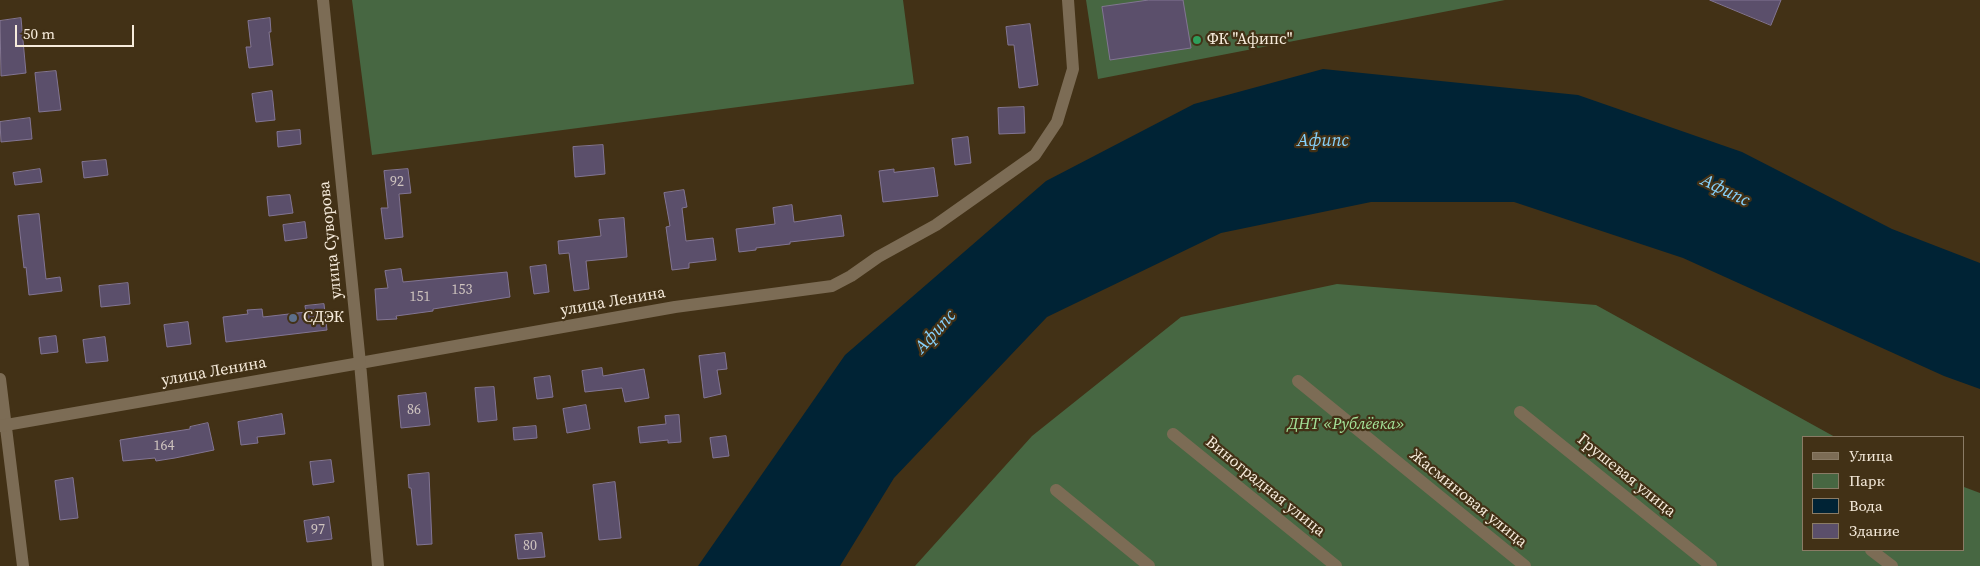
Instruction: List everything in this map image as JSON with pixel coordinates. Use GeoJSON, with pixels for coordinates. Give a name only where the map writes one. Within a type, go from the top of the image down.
{"type":"FeatureCollection","features":[{"type":"Feature","properties":{"kind":"street","name":"улица Суворова"},"geometry":{"type":"LineString","coordinates":[[323,0],[360,363],[378,566]]}},
{"type":"Feature","properties":{"kind":"street","name":"улица Ленина"},"geometry":{"type":"LineString","coordinates":[[3,425],[675,307],[832,286],[851,276],[878,257],[936,225],[1035,154],[1057,122],[1073,69],[1068,0]]}},
{"type":"Feature","properties":{"kind":"street"},"geometry":{"type":"LineString","coordinates":[[0,379],[3,425],[23,566]]}},
{"type":"Feature","properties":{"kind":"street","name":"Жасминовая улица"},"geometry":{"type":"LineString","coordinates":[[1298,381],[1525,566]]}},
{"type":"Feature","properties":{"kind":"street","name":"Грушевая улица"},"geometry":{"type":"LineString","coordinates":[[1520,412],[1711,566]]}},
{"type":"Feature","properties":{"kind":"street","name":"Виноградная улица"},"geometry":{"type":"LineString","coordinates":[[1173,434],[1336,566]]}},
{"type":"Feature","properties":{"kind":"street"},"geometry":{"type":"LineString","coordinates":[[1056,490],[1149,566]]}},
{"type":"Feature","properties":{"kind":"street"},"geometry":{"type":"LineString","coordinates":[[1872,551],[1892,566]]}},
{"type":"Feature","properties":{"kind":"green space"},"geometry":{"type":"Polygon","coordinates":[[[352,0],[903,0],[914,84],[372,155],[352,0]]]}},
{"type":"Feature","properties":{"kind":"green space","name":"ФК \"Афипс\""},"geometry":{"type":"Polygon","coordinates":[[[1086,0],[1505,0],[1098,79],[1086,0]]]}},
{"type":"Feature","properties":{"kind":"green space","name":"ДНТ «Рублёвка»"},"geometry":{"type":"Polygon","coordinates":[[[1337,284],[1596,305],[1833,436],[1802,436],[1802,551],[1965,551],[1965,487],[1980,493],[1980,566],[915,566],[1032,436],[1181,317],[1337,284]]]}},
{"type":"Feature","properties":{"kind":"water","name":"Афипс"},"geometry":{"type":"Polygon","coordinates":[[[1323,69],[1578,95],[1742,152],[1892,229],[1980,263],[1980,389],[1944,376],[1683,258],[1514,202],[1371,202],[1221,233],[1047,317],[894,478],[840,566],[698,566],[845,355],[1046,181],[1194,104],[1323,69]]]}},
{"type":"Feature","properties":{"kind":"building"},"geometry":{"type":"Polygon","coordinates":[[[1149,0],[1183,0],[1191,48],[1110,60],[1102,7],[1149,0]]]}},
{"type":"Feature","properties":{"kind":"building"},"geometry":{"type":"Polygon","coordinates":[[[1710,0],[1781,0],[1771,25],[1710,0]]]}},
{"type":"Feature","properties":{"kind":"building"},"geometry":{"type":"Polygon","coordinates":[[[21,18],[26,73],[1,76],[0,21],[21,18]]]}},
{"type":"Feature","properties":{"kind":"building"},"geometry":{"type":"Polygon","coordinates":[[[270,18],[271,32],[269,32],[273,65],[249,68],[246,47],[251,47],[248,21],[270,18]]]}},
{"type":"Feature","properties":{"kind":"building"},"geometry":{"type":"Polygon","coordinates":[[[1030,24],[1038,85],[1019,88],[1014,45],[1008,45],[1006,27],[1030,24]]]}},
{"type":"Feature","properties":{"kind":"building"},"geometry":{"type":"Polygon","coordinates":[[[56,71],[61,110],[39,112],[35,73],[56,71]]]}},
{"type":"Feature","properties":{"kind":"building"},"geometry":{"type":"Polygon","coordinates":[[[272,91],[275,120],[256,122],[252,94],[272,91]]]}},
{"type":"Feature","properties":{"kind":"building"},"geometry":{"type":"Polygon","coordinates":[[[1024,107],[1025,133],[999,134],[998,108],[1024,107]]]}},
{"type":"Feature","properties":{"kind":"building"},"geometry":{"type":"Polygon","coordinates":[[[30,118],[32,139],[1,142],[0,122],[30,118]]]}},
{"type":"Feature","properties":{"kind":"building"},"geometry":{"type":"Polygon","coordinates":[[[300,130],[301,144],[278,147],[277,132],[300,130]]]}},
{"type":"Feature","properties":{"kind":"building"},"geometry":{"type":"Polygon","coordinates":[[[968,137],[971,163],[955,165],[952,139],[968,137]]]}},
{"type":"Feature","properties":{"kind":"building"},"geometry":{"type":"Polygon","coordinates":[[[603,145],[605,174],[575,177],[573,147],[603,145]]]}},
{"type":"Feature","properties":{"kind":"building"},"geometry":{"type":"Polygon","coordinates":[[[106,160],[108,175],[84,178],[82,162],[106,160]]]}},
{"type":"Feature","properties":{"kind":"building"},"geometry":{"type":"Polygon","coordinates":[[[934,168],[938,196],[883,202],[879,171],[894,169],[894,172],[934,168]]]}},
{"type":"Feature","properties":{"kind":"building"},"geometry":{"type":"Polygon","coordinates":[[[40,169],[42,182],[15,185],[13,173],[40,169]]]}},
{"type":"Feature","properties":{"kind":"building"},"geometry":{"type":"Polygon","coordinates":[[[408,169],[411,193],[399,194],[403,237],[385,239],[381,208],[388,208],[384,171],[408,169]]]}},
{"type":"Feature","properties":{"kind":"building"},"geometry":{"type":"Polygon","coordinates":[[[684,190],[687,207],[682,208],[686,241],[713,238],[716,260],[689,263],[689,268],[672,270],[666,227],[670,226],[664,193],[684,190]]]}},
{"type":"Feature","properties":{"kind":"building"},"geometry":{"type":"Polygon","coordinates":[[[290,195],[293,213],[269,216],[267,197],[290,195]]]}},
{"type":"Feature","properties":{"kind":"building"},"geometry":{"type":"Polygon","coordinates":[[[792,205],[794,222],[841,215],[844,236],[790,242],[790,244],[739,252],[736,229],[775,224],[773,208],[792,205]]]}},
{"type":"Feature","properties":{"kind":"building"},"geometry":{"type":"Polygon","coordinates":[[[39,214],[46,279],[60,277],[62,291],[29,295],[18,216],[39,214]]]}},
{"type":"Feature","properties":{"kind":"building"},"geometry":{"type":"Polygon","coordinates":[[[624,218],[627,257],[586,261],[589,289],[574,291],[569,253],[559,254],[558,241],[601,236],[599,220],[624,218]]]}},
{"type":"Feature","properties":{"kind":"building"},"geometry":{"type":"Polygon","coordinates":[[[305,222],[307,238],[285,241],[283,225],[305,222]]]}},
{"type":"Feature","properties":{"kind":"building"},"geometry":{"type":"Polygon","coordinates":[[[546,265],[549,292],[534,294],[530,267],[546,265]]]}},
{"type":"Feature","properties":{"kind":"building"},"geometry":{"type":"Polygon","coordinates":[[[401,269],[403,282],[507,272],[510,297],[396,316],[397,319],[377,320],[375,289],[388,288],[385,271],[401,269]]]}},
{"type":"Feature","properties":{"kind":"building"},"geometry":{"type":"Polygon","coordinates":[[[128,283],[130,304],[101,307],[99,286],[128,283]]]}},
{"type":"Feature","properties":{"kind":"building"},"geometry":{"type":"Polygon","coordinates":[[[324,304],[327,330],[226,342],[223,317],[248,314],[247,310],[262,309],[263,317],[306,312],[305,306],[324,304]]]}},
{"type":"Feature","properties":{"kind":"building"},"geometry":{"type":"Polygon","coordinates":[[[188,322],[191,344],[167,347],[164,325],[188,322]]]}},
{"type":"Feature","properties":{"kind":"building"},"geometry":{"type":"Polygon","coordinates":[[[56,336],[58,352],[41,354],[39,338],[56,336]]]}},
{"type":"Feature","properties":{"kind":"building"},"geometry":{"type":"Polygon","coordinates":[[[105,337],[108,361],[86,363],[83,340],[105,337]]]}},
{"type":"Feature","properties":{"kind":"building"},"geometry":{"type":"Polygon","coordinates":[[[725,353],[727,369],[717,370],[721,394],[704,398],[699,356],[725,353]]]}},
{"type":"Feature","properties":{"kind":"building"},"geometry":{"type":"Polygon","coordinates":[[[602,368],[603,376],[644,369],[649,398],[625,402],[622,388],[585,392],[582,371],[602,368]]]}},
{"type":"Feature","properties":{"kind":"building"},"geometry":{"type":"Polygon","coordinates":[[[550,376],[553,397],[537,399],[534,378],[550,376]]]}},
{"type":"Feature","properties":{"kind":"building"},"geometry":{"type":"Polygon","coordinates":[[[494,387],[497,420],[478,422],[475,388],[494,387]]]}},
{"type":"Feature","properties":{"kind":"building"},"geometry":{"type":"Polygon","coordinates":[[[426,393],[430,425],[401,428],[398,396],[426,393]]]}},
{"type":"Feature","properties":{"kind":"building"},"geometry":{"type":"Polygon","coordinates":[[[586,405],[590,429],[567,433],[563,409],[586,405]]]}},
{"type":"Feature","properties":{"kind":"building"},"geometry":{"type":"Polygon","coordinates":[[[282,414],[285,434],[257,437],[258,443],[241,445],[238,422],[282,414]]]}},
{"type":"Feature","properties":{"kind":"building"},"geometry":{"type":"Polygon","coordinates":[[[679,415],[681,442],[668,443],[668,440],[640,443],[638,427],[666,424],[665,416],[679,415]]]}},
{"type":"Feature","properties":{"kind":"building"},"geometry":{"type":"Polygon","coordinates":[[[208,423],[214,450],[156,461],[155,458],[123,461],[120,440],[190,429],[190,427],[208,423]]]}},
{"type":"Feature","properties":{"kind":"building"},"geometry":{"type":"Polygon","coordinates":[[[536,426],[537,438],[514,440],[513,428],[536,426]]]}},
{"type":"Feature","properties":{"kind":"building"},"geometry":{"type":"Polygon","coordinates":[[[726,436],[729,456],[713,458],[710,438],[726,436]]]}},
{"type":"Feature","properties":{"kind":"building"},"geometry":{"type":"Polygon","coordinates":[[[331,460],[334,482],[313,485],[310,462],[331,460]]]}},
{"type":"Feature","properties":{"kind":"building"},"geometry":{"type":"Polygon","coordinates":[[[429,473],[432,544],[417,545],[408,475],[429,473]]]}},
{"type":"Feature","properties":{"kind":"building"},"geometry":{"type":"Polygon","coordinates":[[[73,478],[78,518],[60,520],[55,481],[73,478]]]}},
{"type":"Feature","properties":{"kind":"building"},"geometry":{"type":"Polygon","coordinates":[[[615,482],[621,538],[599,540],[593,485],[615,482]]]}},
{"type":"Feature","properties":{"kind":"building"},"geometry":{"type":"Polygon","coordinates":[[[329,517],[332,539],[307,542],[304,521],[329,517]]]}},
{"type":"Feature","properties":{"kind":"building"},"geometry":{"type":"Polygon","coordinates":[[[542,533],[545,557],[518,559],[515,535],[542,533]]]}},
{"type":"Feature","properties":{"kind":"place","name":"ФК \"Афипс\""},"geometry":{"type":"Point","coordinates":[1197,40]}},
{"type":"Feature","properties":{"kind":"place","name":"СДЭК"},"geometry":{"type":"Point","coordinates":[293,318]}}]}
